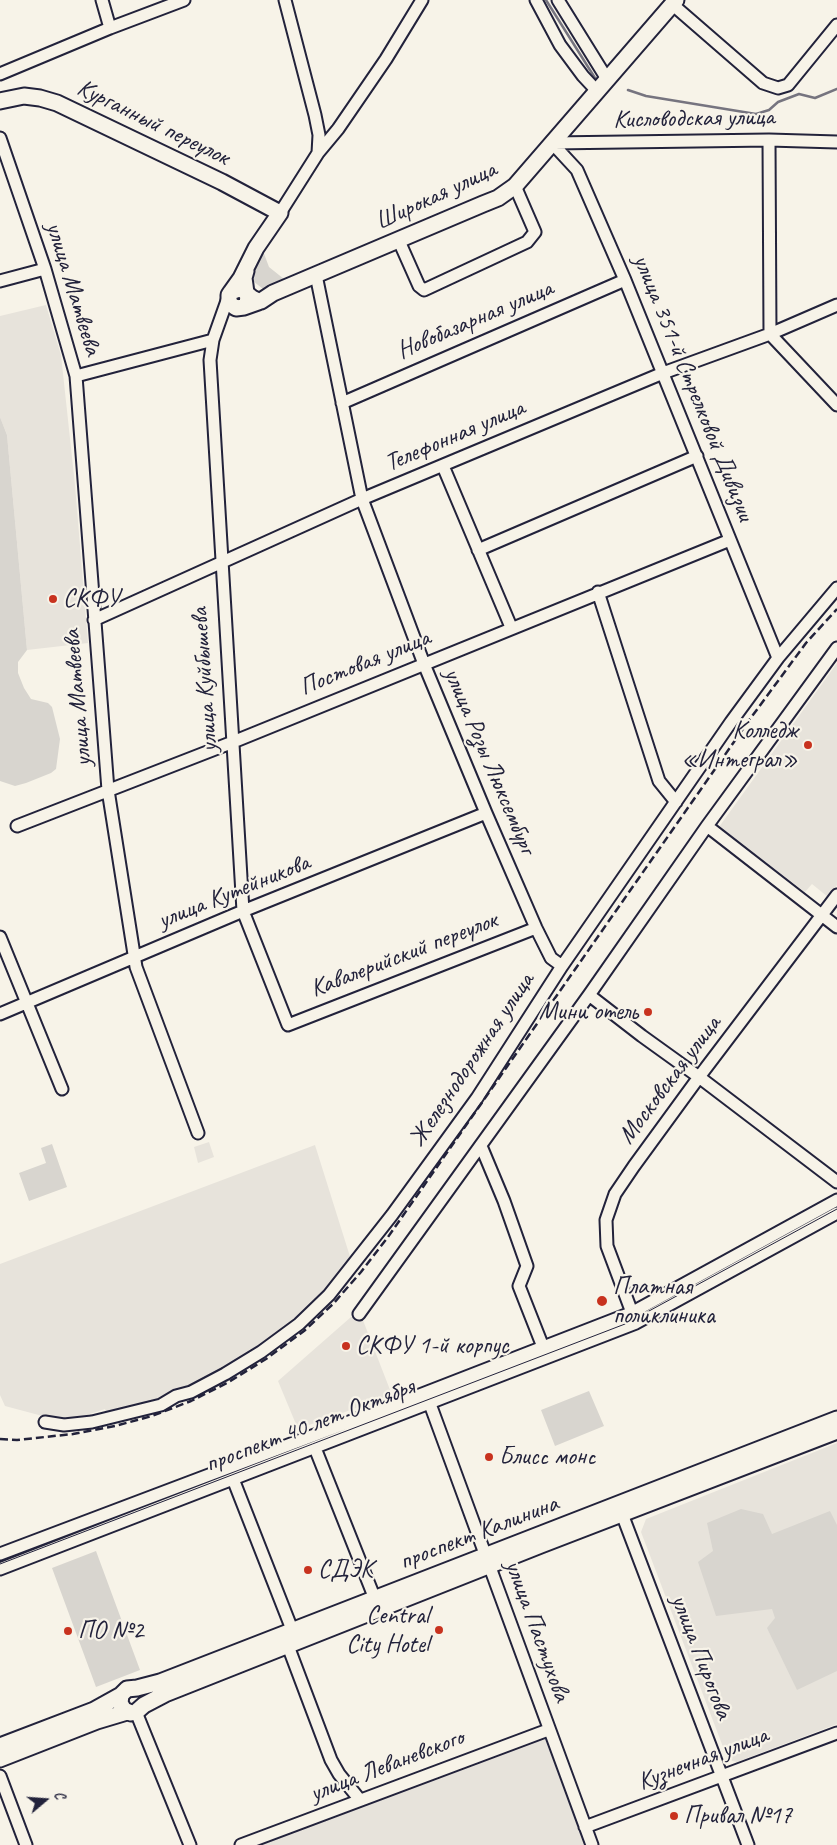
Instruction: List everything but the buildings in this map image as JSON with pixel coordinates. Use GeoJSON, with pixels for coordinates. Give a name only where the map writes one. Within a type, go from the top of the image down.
{"type":"FeatureCollection","features":[{"type":"Feature","properties":{"kind":"main road","name":"Широкая улица"},"geometry":{"type":"LineString","coordinates":[[238,299],[261,301],[273,293],[498,198],[515,186],[674,2]]}},
{"type":"Feature","properties":{"kind":"main road","name":"Курганный переулок"},"geometry":{"type":"LineString","coordinates":[[0,101],[24,96],[57,103],[222,182],[280,213]]}},
{"type":"Feature","properties":{"kind":"main road","name":"улица Куйбышева"},"geometry":{"type":"LineString","coordinates":[[238,299],[247,267],[256,248],[280,213]]}},
{"type":"Feature","properties":{"kind":"main road","name":"проспект Калинина"},"geometry":{"type":"LineString","coordinates":[[0,1746],[94,1710],[121,1695],[127,1689],[160,1682],[290,1639],[488,1561],[837,1419]]}},
{"type":"Feature","properties":{"kind":"main road","name":"проспект Калинина"},"geometry":{"type":"LineString","coordinates":[[0,1760],[98,1721],[136,1710],[165,1694],[375,1599],[622,1514],[837,1431]]}},
{"type":"Feature","properties":{"kind":"main road"},"geometry":{"type":"LineString","coordinates":[[121,1695],[121,1706],[136,1710],[145,1697],[137,1688]]}},
{"type":"Feature","properties":{"kind":"street"},"geometry":{"type":"LineString","coordinates":[[102,0],[110,28]]}},
{"type":"Feature","properties":{"kind":"street"},"geometry":{"type":"LineString","coordinates":[[0,74],[110,28],[184,0]]}},
{"type":"Feature","properties":{"kind":"street"},"geometry":{"type":"LineString","coordinates":[[284,0],[315,115],[319,135],[318,153]]}},
{"type":"Feature","properties":{"kind":"street"},"geometry":{"type":"LineString","coordinates":[[280,213],[318,153],[343,122],[386,59],[422,0]]}},
{"type":"Feature","properties":{"kind":"street","name":"Кисловодская улица"},"geometry":{"type":"LineString","coordinates":[[536,0],[560,45],[583,76],[597,91]]}},
{"type":"Feature","properties":{"kind":"street","name":"Кисловодская улица"},"geometry":{"type":"LineString","coordinates":[[558,0],[607,79]]}},
{"type":"Feature","properties":{"kind":"street"},"geometry":{"type":"LineString","coordinates":[[674,2],[763,83],[778,88],[788,85],[837,25]]}},
{"type":"Feature","properties":{"kind":"street","name":"улица Матвеева"},"geometry":{"type":"LineString","coordinates":[[0,138],[45,269],[76,376],[108,790],[134,957],[136,967],[198,1133]]}},
{"type":"Feature","properties":{"kind":"street"},"geometry":{"type":"LineString","coordinates":[[769,140],[770,334],[837,405]]}},
{"type":"Feature","properties":{"kind":"street","name":"Кисловодская улица"},"geometry":{"type":"LineString","coordinates":[[552,143],[769,140],[837,142]]}},
{"type":"Feature","properties":{"kind":"street","name":"улица 351-й Стрелковой Дивизии"},"geometry":{"type":"LineString","coordinates":[[552,143],[578,170],[625,280],[778,658]]}},
{"type":"Feature","properties":{"kind":"street"},"geometry":{"type":"LineString","coordinates":[[399,240],[419,286],[424,290],[527,242],[536,232],[515,186]]}},
{"type":"Feature","properties":{"kind":"street"},"geometry":{"type":"LineString","coordinates":[[0,281],[45,269]]}},
{"type":"Feature","properties":{"kind":"street","name":"улица Розы Люксембург"},"geometry":{"type":"LineString","coordinates":[[316,275],[362,499],[424,664],[486,813],[536,928],[551,958],[562,966]]}},
{"type":"Feature","properties":{"kind":"street","name":"Новобазарная улица"},"geometry":{"type":"LineString","coordinates":[[342,403],[625,280]]}},
{"type":"Feature","properties":{"kind":"street"},"geometry":{"type":"LineString","coordinates":[[219,324],[227,316],[238,299]]}},
{"type":"Feature","properties":{"kind":"street","name":"улица Куйбышева"},"geometry":{"type":"LineString","coordinates":[[238,299],[219,324],[213,340],[210,360],[243,912],[288,1024]]}},
{"type":"Feature","properties":{"kind":"street","name":"Телефонная улица"},"geometry":{"type":"LineString","coordinates":[[94,620],[362,499],[662,373],[770,334],[837,304]]}},
{"type":"Feature","properties":{"kind":"street"},"geometry":{"type":"LineString","coordinates":[[76,376],[213,340]]}},
{"type":"Feature","properties":{"kind":"street"},"geometry":{"type":"LineString","coordinates":[[478,550],[697,456]]}},
{"type":"Feature","properties":{"kind":"street"},"geometry":{"type":"LineString","coordinates":[[443,466],[511,627]]}},
{"type":"Feature","properties":{"kind":"street","name":"Постовая улица"},"geometry":{"type":"LineString","coordinates":[[17,826],[233,742],[511,627],[730,540]]}},
{"type":"Feature","properties":{"kind":"street","name":"Железнодорожная улица"},"geometry":{"type":"LineString","coordinates":[[45,1422],[64,1426],[92,1422],[161,1405],[176,1396],[191,1392],[262,1352],[299,1324],[330,1295],[356,1263],[477,1098],[562,966],[778,658],[837,588]]}},
{"type":"Feature","properties":{"kind":"street"},"geometry":{"type":"LineString","coordinates":[[598,592],[659,781],[676,802]]}},
{"type":"Feature","properties":{"kind":"street"},"geometry":{"type":"LineString","coordinates":[[359,1314],[589,995],[707,826],[837,648]]}},
{"type":"Feature","properties":{"kind":"street","name":"улица Кутейникова"},"geometry":{"type":"LineString","coordinates":[[0,1014],[486,813]]}},
{"type":"Feature","properties":{"kind":"street"},"geometry":{"type":"LineString","coordinates":[[707,826],[837,927]]}},
{"type":"Feature","properties":{"kind":"street","name":"Московская улица"},"geometry":{"type":"LineString","coordinates":[[634,1318],[607,1246],[606,1220],[615,1194],[699,1076],[837,895]]}},
{"type":"Feature","properties":{"kind":"street","name":"Кавалерийский переулок"},"geometry":{"type":"LineString","coordinates":[[288,1024],[536,928]]}},
{"type":"Feature","properties":{"kind":"street"},"geometry":{"type":"LineString","coordinates":[[0,937],[62,1089]]}},
{"type":"Feature","properties":{"kind":"street"},"geometry":{"type":"LineString","coordinates":[[589,995],[642,1036],[699,1076],[837,1182]]}},
{"type":"Feature","properties":{"kind":"street"},"geometry":{"type":"LineString","coordinates":[[481,1146],[504,1201],[527,1266],[519,1286],[542,1347]]}},
{"type":"Feature","properties":{"kind":"street","name":"проспект 40 лет Октября"},"geometry":{"type":"LineString","coordinates":[[0,1554],[542,1347],[634,1318],[837,1200]]}},
{"type":"Feature","properties":{"kind":"street","name":"проспект 40 лет Октября"},"geometry":{"type":"LineString","coordinates":[[0,1569],[430,1404],[634,1318],[837,1214]]}},
{"type":"Feature","properties":{"kind":"street","name":"улица Пастухова"},"geometry":{"type":"LineString","coordinates":[[430,1404],[548,1730],[592,1845]]}},
{"type":"Feature","properties":{"kind":"street"},"geometry":{"type":"LineString","coordinates":[[315,1448],[375,1599]]}},
{"type":"Feature","properties":{"kind":"street"},"geometry":{"type":"LineString","coordinates":[[234,1479],[332,1760],[339,1774],[360,1800]]}},
{"type":"Feature","properties":{"kind":"street","name":"улица Пирогова"},"geometry":{"type":"LineString","coordinates":[[622,1514],[748,1845]]}},
{"type":"Feature","properties":{"kind":"street"},"geometry":{"type":"LineString","coordinates":[[136,1710],[190,1845]]}},
{"type":"Feature","properties":{"kind":"street","name":"улица Леваневского"},"geometry":{"type":"LineString","coordinates":[[241,1845],[548,1730]]}},
{"type":"Feature","properties":{"kind":"street","name":"Кузнечная улица"},"geometry":{"type":"LineString","coordinates":[[585,1827],[837,1733]]}},
{"type":"Feature","properties":{"kind":"street"},"geometry":{"type":"LineString","coordinates":[[0,1776],[26,1845]]}},
{"type":"Feature","properties":{"kind":"shaded area"},"geometry":{"type":"Polygon","coordinates":[[[263,251],[269,267],[284,279],[263,289],[253,281],[251,269],[263,251]]]}},
{"type":"Feature","properties":{"kind":"shaded area"},"geometry":{"type":"Polygon","coordinates":[[[46,305],[61,355],[75,485],[88,643],[27,650],[7,435],[0,417],[0,316],[46,305]]]}},
{"type":"Feature","properties":{"kind":"shaded area"},"geometry":{"type":"Polygon","coordinates":[[[0,417],[7,435],[27,650],[18,662],[18,673],[31,699],[48,703],[52,707],[60,739],[56,769],[51,773],[15,786],[0,781],[0,417]]]}},
{"type":"Feature","properties":{"kind":"shaded area","name":"Колледж «Интеграл»"},"geometry":{"type":"Polygon","coordinates":[[[837,663],[837,885],[828,897],[812,884],[805,892],[719,827],[837,663]]]}},
{"type":"Feature","properties":{"kind":"shaded area"},"geometry":{"type":"Polygon","coordinates":[[[209,1142],[214,1157],[198,1163],[194,1147],[209,1142]]]}},
{"type":"Feature","properties":{"kind":"shaded area"},"geometry":{"type":"Polygon","coordinates":[[[52,1144],[67,1187],[29,1201],[19,1173],[46,1163],[41,1148],[52,1144]]]}},
{"type":"Feature","properties":{"kind":"shaded area"},"geometry":{"type":"Polygon","coordinates":[[[315,1145],[352,1263],[327,1293],[290,1326],[253,1351],[177,1392],[108,1417],[105,1409],[65,1422],[5,1406],[0,1395],[0,1264],[315,1145]]]}},
{"type":"Feature","properties":{"kind":"shaded area","name":"СКФУ 1-й корпус"},"geometry":{"type":"Polygon","coordinates":[[[359,1310],[392,1395],[298,1429],[278,1381],[359,1310]]]}},
{"type":"Feature","properties":{"kind":"shaded area"},"geometry":{"type":"Polygon","coordinates":[[[589,1391],[604,1426],[555,1446],[541,1410],[589,1391]]]}},
{"type":"Feature","properties":{"kind":"shaded area"},"geometry":{"type":"Polygon","coordinates":[[[837,1443],[837,1724],[737,1762],[728,1760],[641,1532],[646,1519],[837,1443]]]}},
{"type":"Feature","properties":{"kind":"shaded area"},"geometry":{"type":"Polygon","coordinates":[[[741,1509],[763,1514],[772,1534],[830,1511],[837,1525],[837,1671],[797,1690],[767,1628],[775,1618],[772,1609],[716,1616],[698,1562],[713,1551],[707,1523],[741,1509]]]}},
{"type":"Feature","properties":{"kind":"shaded area"},"geometry":{"type":"Polygon","coordinates":[[[96,1551],[140,1670],[96,1687],[52,1568],[96,1551]]]}},
{"type":"Feature","properties":{"kind":"shaded area"},"geometry":{"type":"Polygon","coordinates":[[[544,1736],[585,1845],[261,1845],[544,1736]]]}},
{"type":"Feature","properties":{"kind":"waterway"},"geometry":{"type":"LineString","coordinates":[[546,0],[595,78]]}},
{"type":"Feature","properties":{"kind":"waterway"},"geometry":{"type":"LineString","coordinates":[[628,90],[646,96],[756,114],[769,110],[778,102],[799,94],[815,98],[837,89]]}},
{"type":"Feature","properties":{"kind":"tram line"},"geometry":{"type":"LineString","coordinates":[[0,1564],[625,1324],[837,1209]]}},
{"type":"Feature","properties":{"kind":"railway"},"geometry":{"type":"LineString","coordinates":[[0,1439],[17,1440],[73,1434],[115,1426],[152,1416],[191,1401],[227,1383],[266,1359],[304,1331],[333,1304],[388,1237],[750,719],[806,643],[837,609]]}},
{"type":"Feature","properties":{"kind":"place","name":"СКФУ"},"geometry":{"type":"Point","coordinates":[53,599]}},
{"type":"Feature","properties":{"kind":"place","name":"Колледж «Интеграл»"},"geometry":{"type":"Point","coordinates":[808,745]}},
{"type":"Feature","properties":{"kind":"place","name":"Мини отель"},"geometry":{"type":"Point","coordinates":[648,1012]}},
{"type":"Feature","properties":{"kind":"place","name":"Платная поликлиника"},"geometry":{"type":"Point","coordinates":[602,1301]}},
{"type":"Feature","properties":{"kind":"place","name":"СКФУ 1-й корпус"},"geometry":{"type":"Point","coordinates":[346,1346]}},
{"type":"Feature","properties":{"kind":"place","name":"Блисс монс"},"geometry":{"type":"Point","coordinates":[489,1457]}},
{"type":"Feature","properties":{"kind":"place","name":"СДЭК"},"geometry":{"type":"Point","coordinates":[308,1570]}},
{"type":"Feature","properties":{"kind":"place","name":"Central City Hotel"},"geometry":{"type":"Point","coordinates":[439,1630]}},
{"type":"Feature","properties":{"kind":"place","name":"ПО №2"},"geometry":{"type":"Point","coordinates":[68,1631]}},
{"type":"Feature","properties":{"kind":"place","name":"Привал №17"},"geometry":{"type":"Point","coordinates":[674,1816]}}]}
